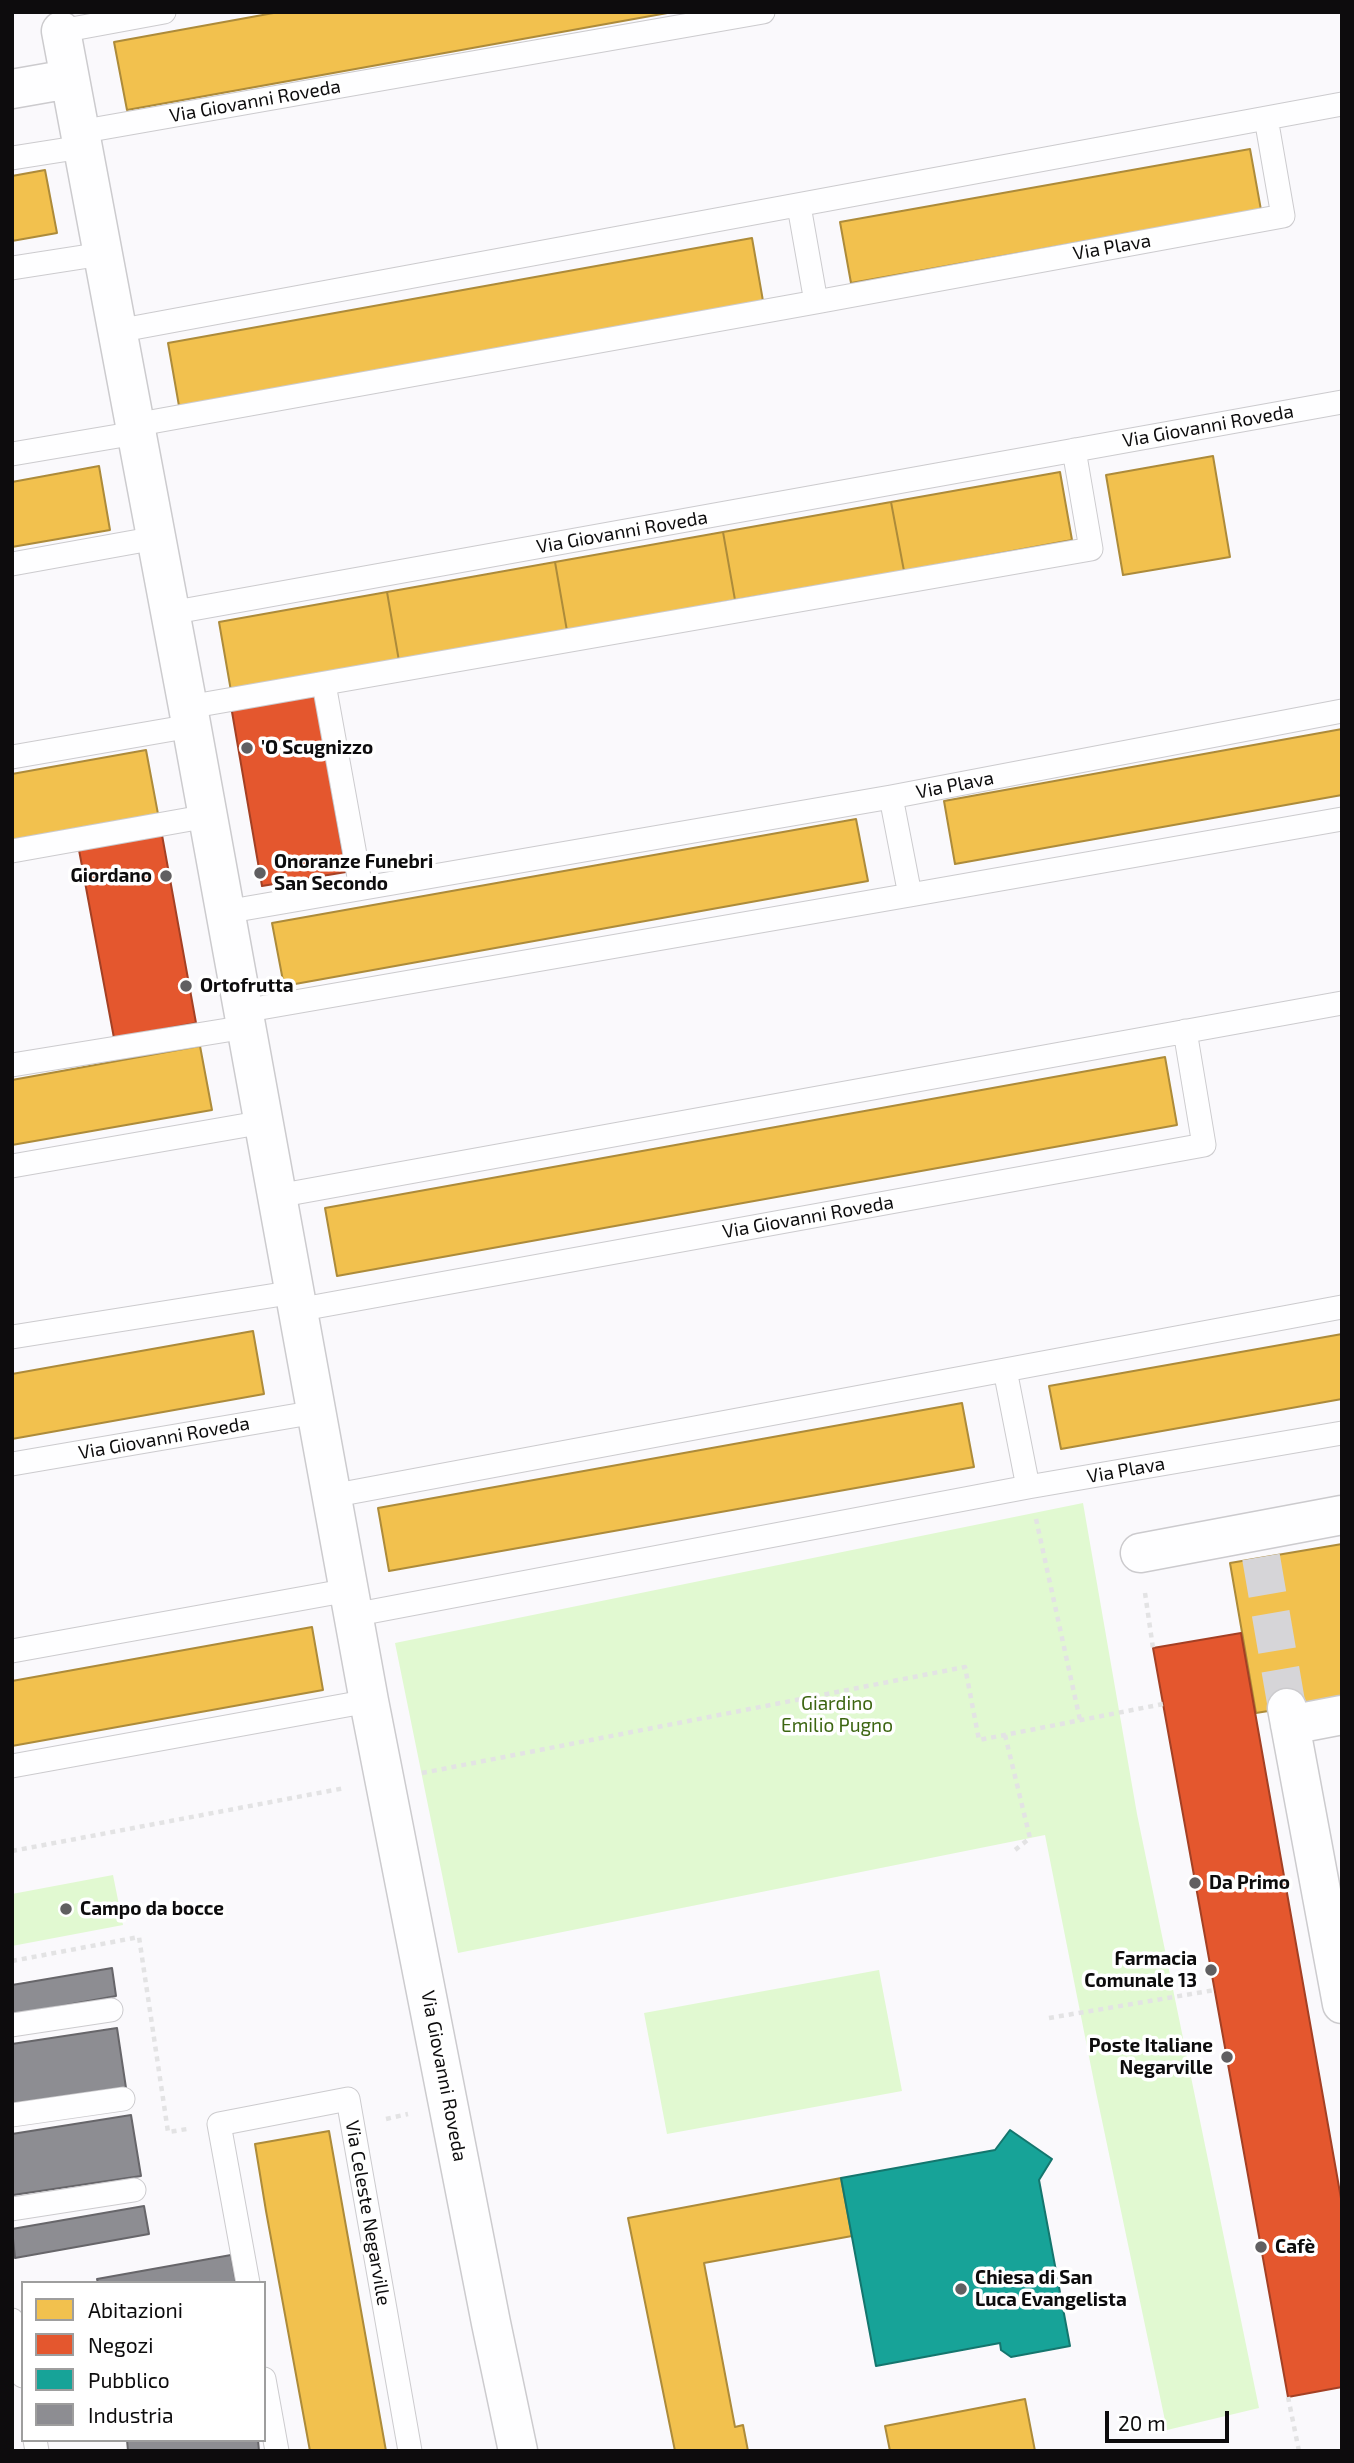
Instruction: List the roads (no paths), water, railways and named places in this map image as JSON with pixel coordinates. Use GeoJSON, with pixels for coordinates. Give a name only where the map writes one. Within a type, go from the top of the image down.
{"type":"FeatureCollection","features":[{"type":"Feature","properties":{"kind":"street","name":"Via Giovanni Roveda"},"geometry":{"type":"LineString","coordinates":[[61,31],[190,716],[369,1701],[518,2451]]}},
{"type":"Feature","properties":{"kind":"street"},"geometry":{"type":"LineString","coordinates":[[12,89],[69,79]]}},
{"type":"Feature","properties":{"kind":"street"},"geometry":{"type":"LineString","coordinates":[[1140,1553],[1259,1544],[1342,1515]]}},
{"type":"Feature","properties":{"kind":"street"},"geometry":{"type":"LineString","coordinates":[[1342,1715],[1289,1716],[1342,2004]]}},
{"type":"Feature","properties":{"kind":"lane","name":"Via Giovanni Roveda"},"geometry":{"type":"LineString","coordinates":[[61,31],[164,12]]}},
{"type":"Feature","properties":{"kind":"lane","name":"Via Giovanni Roveda"},"geometry":{"type":"LineString","coordinates":[[12,158],[80,139],[763,12]]}},
{"type":"Feature","properties":{"kind":"lane"},"geometry":{"type":"LineString","coordinates":[[117,331],[1342,104]]}},
{"type":"Feature","properties":{"kind":"lane","name":"Via Plava"},"geometry":{"type":"LineString","coordinates":[[816,302],[1283,216],[1266,118]]}},
{"type":"Feature","properties":{"kind":"lane"},"geometry":{"type":"LineString","coordinates":[[12,454],[816,302],[799,205]]}},
{"type":"Feature","properties":{"kind":"lane"},"geometry":{"type":"LineString","coordinates":[[12,268],[102,254]]}},
{"type":"Feature","properties":{"kind":"lane","name":"Via Giovanni Roveda"},"geometry":{"type":"LineString","coordinates":[[170,613],[1342,402]]}},
{"type":"Feature","properties":{"kind":"lane"},"geometry":{"type":"LineString","coordinates":[[12,757],[324,684],[1091,549],[1074,450]]}},
{"type":"Feature","properties":{"kind":"lane"},"geometry":{"type":"LineString","coordinates":[[12,564],[156,538]]}},
{"type":"Feature","properties":{"kind":"lane"},"geometry":{"type":"LineString","coordinates":[[324,684],[361,888]]}},
{"type":"Feature","properties":{"kind":"lane","name":"Via Plava"},"geometry":{"type":"LineString","coordinates":[[910,895],[891,797],[1342,711]]}},
{"type":"Feature","properties":{"kind":"lane"},"geometry":{"type":"LineString","coordinates":[[225,912],[891,797]]}},
{"type":"Feature","properties":{"kind":"lane"},"geometry":{"type":"LineString","coordinates":[[12,852],[208,816]]}},
{"type":"Feature","properties":{"kind":"lane"},"geometry":{"type":"LineString","coordinates":[[12,1065],[910,895],[1342,819]]}},
{"type":"Feature","properties":{"kind":"lane"},"geometry":{"type":"LineString","coordinates":[[277,1196],[1342,1003]]}},
{"type":"Feature","properties":{"kind":"lane","name":"Via Giovanni Roveda"},"geometry":{"type":"LineString","coordinates":[[12,1337],[296,1301],[1204,1145],[1185,1031]]}},
{"type":"Feature","properties":{"kind":"lane"},"geometry":{"type":"LineString","coordinates":[[12,1166],[264,1122]]}},
{"type":"Feature","properties":{"kind":"lane"},"geometry":{"type":"LineString","coordinates":[[331,1496],[1342,1307]]}},
{"type":"Feature","properties":{"kind":"lane"},"geometry":{"type":"LineString","coordinates":[[12,1651],[351,1603],[1028,1487],[1006,1370]]}},
{"type":"Feature","properties":{"kind":"lane","name":"Via Giovanni Roveda"},"geometry":{"type":"LineString","coordinates":[[12,1464],[316,1412]]}},
{"type":"Feature","properties":{"kind":"lane","name":"Via Plava"},"geometry":{"type":"LineString","coordinates":[[1028,1487],[1342,1433]]}},
{"type":"Feature","properties":{"kind":"lane"},"geometry":{"type":"LineString","coordinates":[[12,1766],[369,1701]]}},
{"type":"Feature","properties":{"kind":"lane"},"geometry":{"type":"LineString","coordinates":[[12,2025],[111,2010]]}},
{"type":"Feature","properties":{"kind":"lane"},"geometry":{"type":"LineString","coordinates":[[12,2115],[123,2099]]}},
{"type":"Feature","properties":{"kind":"lane","name":"Via Celeste Negarville"},"geometry":{"type":"LineString","coordinates":[[247,2281],[219,2124],[348,2099],[410,2451]]}},
{"type":"Feature","properties":{"kind":"lane"},"geometry":{"type":"LineString","coordinates":[[12,2209],[134,2190]]}},
{"type":"Feature","properties":{"kind":"lane"},"geometry":{"type":"LineString","coordinates":[[12,2320],[21,2366]]}},
{"type":"Feature","properties":{"kind":"lane"},"geometry":{"type":"LineString","coordinates":[[266,2388],[277,2451]]}},
{"type":"Feature","properties":{"kind":"tunnel"},"geometry":{"type":"LineString","coordinates":[[1261,1557],[1287,1708]]}},
{"type":"Feature","properties":{"kind":"place","name":"'O Scugnizzo"},"geometry":{"type":"Point","coordinates":[247,748]}},
{"type":"Feature","properties":{"kind":"place","name":"Onoranze Funebri San Secondo"},"geometry":{"type":"Point","coordinates":[260,873]}},
{"type":"Feature","properties":{"kind":"place","name":"Giordano"},"geometry":{"type":"Point","coordinates":[166,876]}},
{"type":"Feature","properties":{"kind":"place","name":"Ortofrutta"},"geometry":{"type":"Point","coordinates":[186,986]}},
{"type":"Feature","properties":{"kind":"place","name":"Da Primo"},"geometry":{"type":"Point","coordinates":[1195,1883]}},
{"type":"Feature","properties":{"kind":"place","name":"Campo da bocce"},"geometry":{"type":"Point","coordinates":[66,1909]}},
{"type":"Feature","properties":{"kind":"place","name":"Farmacia Comunale 13"},"geometry":{"type":"Point","coordinates":[1211,1970]}},
{"type":"Feature","properties":{"kind":"place","name":"Poste Italiane Negarville"},"geometry":{"type":"Point","coordinates":[1227,2057]}},
{"type":"Feature","properties":{"kind":"place","name":"Cafè"},"geometry":{"type":"Point","coordinates":[1261,2247]}},
{"type":"Feature","properties":{"kind":"place","name":"Chiesa di San Luca Evangelista"},"geometry":{"type":"Point","coordinates":[961,2289]}},
{"type":"Feature","properties":{"kind":"park label","name":"Giardino Emilio Pugno"},"geometry":{"type":"Point","coordinates":[837,1715]}}]}
